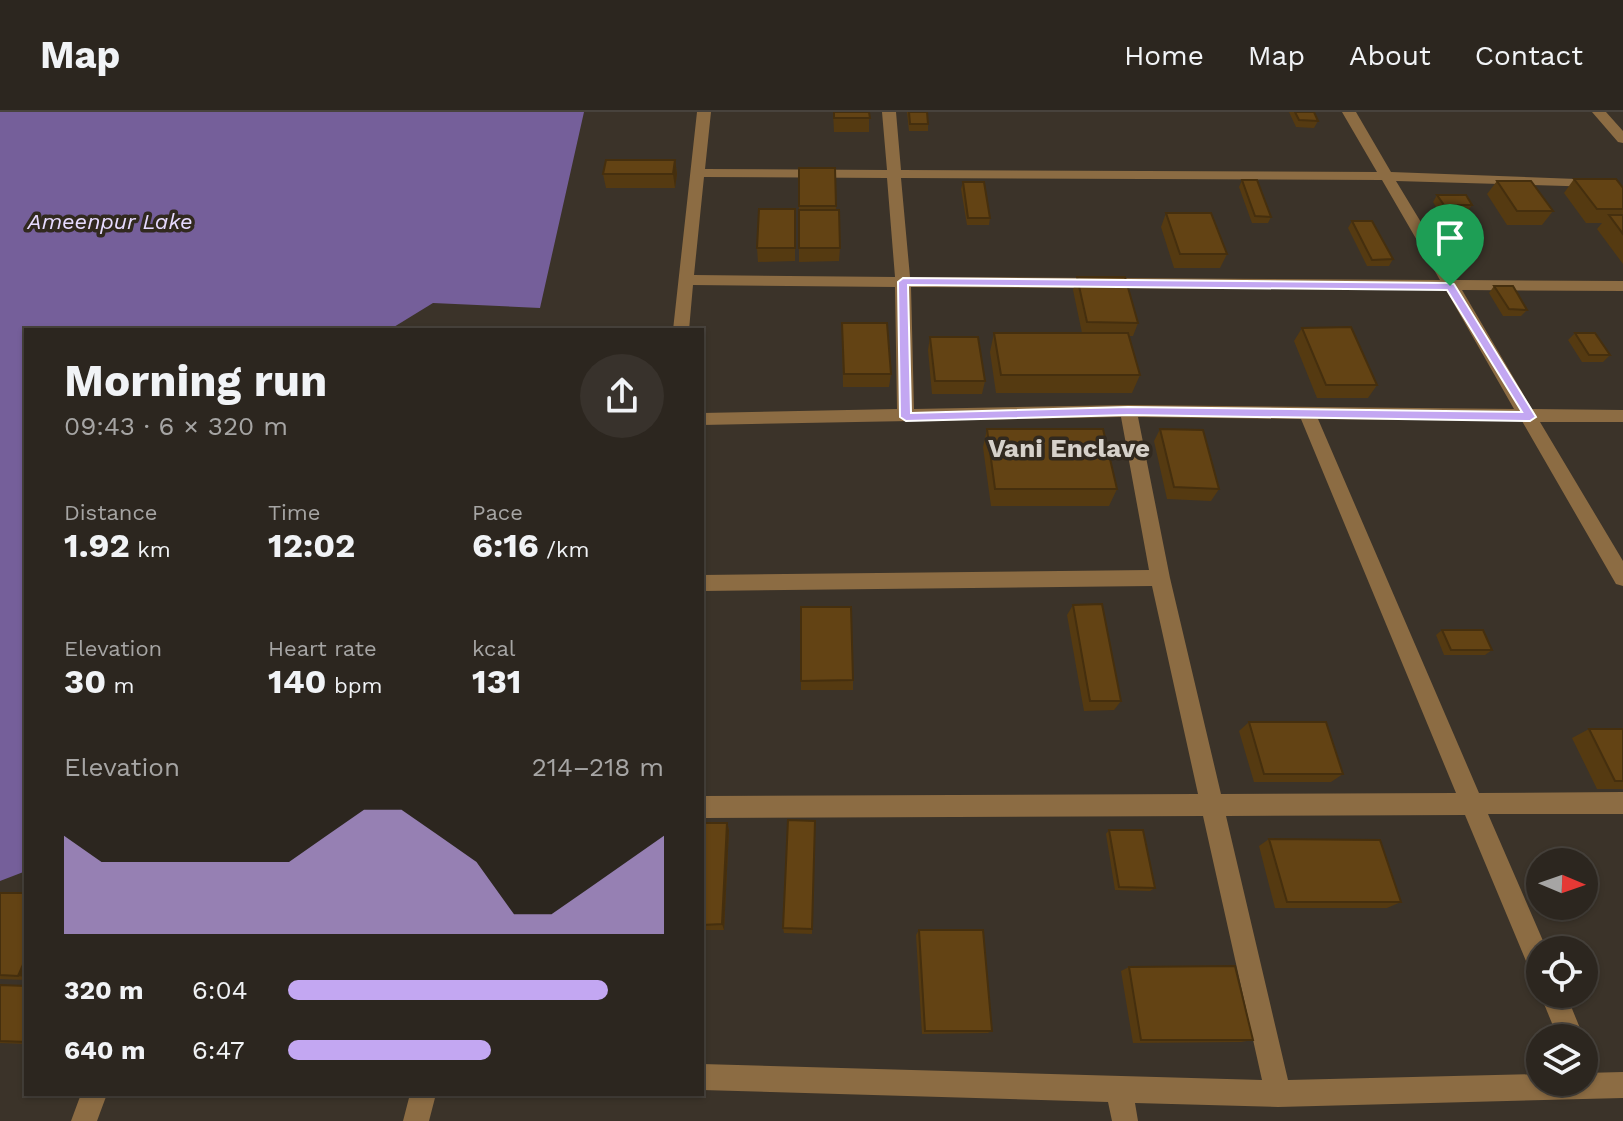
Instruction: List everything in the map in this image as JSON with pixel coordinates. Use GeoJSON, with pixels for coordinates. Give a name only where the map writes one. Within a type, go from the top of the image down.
{"type":"FeatureCollection","features":[{"type":"Feature","properties":{"kind":"street"},"geometry":{"type":"LineString","coordinates":[[681,328],[704,112]]}},
{"type":"Feature","properties":{"kind":"street"},"geometry":{"type":"LineString","coordinates":[[889,112],[903,282],[906,417]]}},
{"type":"Feature","properties":{"kind":"street"},"geometry":{"type":"LineString","coordinates":[[1349,112],[1623,578]]}},
{"type":"Feature","properties":{"kind":"street"},"geometry":{"type":"LineString","coordinates":[[1599,112],[1623,139]]}},
{"type":"Feature","properties":{"kind":"street"},"geometry":{"type":"LineString","coordinates":[[698,173],[1386,176],[1600,183]]}},
{"type":"Feature","properties":{"kind":"street"},"geometry":{"type":"LineString","coordinates":[[687,280],[1623,286]]}},
{"type":"Feature","properties":{"kind":"street"},"geometry":{"type":"LineString","coordinates":[[1128,411],[1160,578],[1278,1094]]}},
{"type":"Feature","properties":{"kind":"street"},"geometry":{"type":"LineString","coordinates":[[704,419],[1128,411],[1623,416]]}},
{"type":"Feature","properties":{"kind":"street"},"geometry":{"type":"LineString","coordinates":[[1308,415],[1528,936]]}},
{"type":"Feature","properties":{"kind":"street"},"geometry":{"type":"LineString","coordinates":[[704,583],[1160,578]]}},
{"type":"Feature","properties":{"kind":"street"},"geometry":{"type":"LineString","coordinates":[[704,807],[1623,803]]}},
{"type":"Feature","properties":{"kind":"street"},"geometry":{"type":"LineString","coordinates":[[704,1077],[1278,1094],[1526,1080]]}},
{"type":"Feature","properties":{"kind":"street"},"geometry":{"type":"LineString","coordinates":[[1598,1079],[1623,1085]]}},
{"type":"Feature","properties":{"kind":"street"},"geometry":{"type":"LineString","coordinates":[[1119,1091],[1125,1121]]}},
{"type":"Feature","properties":{"kind":"street"},"geometry":{"type":"LineString","coordinates":[[84,1121],[93,1096]]}},
{"type":"Feature","properties":{"kind":"street"},"geometry":{"type":"LineString","coordinates":[[416,1121],[422,1096]]}},
{"type":"Feature","properties":{"kind":"water","name":"Ameenpur Lake"},"geometry":{"type":"Polygon","coordinates":[[[0,112],[584,112],[540,308],[433,303],[392,328],[24,328],[24,872],[0,881],[0,112]]]}},
{"type":"Feature","properties":{"kind":"building"},"geometry":{"type":"Polygon","coordinates":[[[834,112],[869,112],[870,118],[834,118],[834,112]]]}},
{"type":"Feature","properties":{"kind":"building"},"geometry":{"type":"Polygon","coordinates":[[[909,112],[927,112],[928,124],[910,124],[909,112]]]}},
{"type":"Feature","properties":{"kind":"building"},"geometry":{"type":"Polygon","coordinates":[[[1295,112],[1314,112],[1318,121],[1299,120],[1295,112]]]}},
{"type":"Feature","properties":{"kind":"building"},"geometry":{"type":"Polygon","coordinates":[[[606,160],[675,160],[673,174],[603,174],[606,160]]]}},
{"type":"Feature","properties":{"kind":"building"},"geometry":{"type":"Polygon","coordinates":[[[799,168],[835,168],[836,206],[799,206],[799,168]]]}},
{"type":"Feature","properties":{"kind":"building"},"geometry":{"type":"Polygon","coordinates":[[[1574,179],[1616,179],[1623,188],[1623,209],[1597,209],[1574,179]]]}},
{"type":"Feature","properties":{"kind":"building"},"geometry":{"type":"Polygon","coordinates":[[[1242,180],[1257,180],[1271,217],[1255,216],[1242,180]]]}},
{"type":"Feature","properties":{"kind":"building"},"geometry":{"type":"Polygon","coordinates":[[[1497,181],[1531,181],[1553,211],[1517,211],[1497,181]]]}},
{"type":"Feature","properties":{"kind":"building"},"geometry":{"type":"Polygon","coordinates":[[[963,182],[984,182],[990,218],[968,218],[963,182]]]}},
{"type":"Feature","properties":{"kind":"building"},"geometry":{"type":"Polygon","coordinates":[[[1437,195],[1466,195],[1472,205],[1444,205],[1437,195]]]}},
{"type":"Feature","properties":{"kind":"building"},"geometry":{"type":"Polygon","coordinates":[[[759,209],[795,209],[795,248],[757,248],[759,209]]]}},
{"type":"Feature","properties":{"kind":"building"},"geometry":{"type":"Polygon","coordinates":[[[799,210],[839,210],[840,248],[799,248],[799,210]]]}},
{"type":"Feature","properties":{"kind":"building"},"geometry":{"type":"Polygon","coordinates":[[[1166,213],[1211,213],[1227,254],[1180,254],[1166,213]]]}},
{"type":"Feature","properties":{"kind":"building"},"geometry":{"type":"Polygon","coordinates":[[[1609,215],[1623,215],[1623,234],[1609,215]]]}},
{"type":"Feature","properties":{"kind":"building"},"geometry":{"type":"Polygon","coordinates":[[[1352,221],[1372,221],[1393,259],[1372,260],[1352,221]]]}},
{"type":"Feature","properties":{"kind":"building"},"geometry":{"type":"Polygon","coordinates":[[[1077,277],[1125,277],[1138,323],[1087,322],[1077,277]]]}},
{"type":"Feature","properties":{"kind":"building"},"geometry":{"type":"Polygon","coordinates":[[[1494,286],[1513,286],[1527,310],[1509,309],[1494,286]]]}},
{"type":"Feature","properties":{"kind":"building"},"geometry":{"type":"Polygon","coordinates":[[[842,323],[887,323],[891,374],[844,374],[842,323]]]}},
{"type":"Feature","properties":{"kind":"building"},"geometry":{"type":"Polygon","coordinates":[[[1351,327],[1377,385],[1326,385],[1302,328],[1351,327]]]}},
{"type":"Feature","properties":{"kind":"building"},"geometry":{"type":"Polygon","coordinates":[[[994,333],[1128,333],[1140,375],[1001,375],[994,333]]]}},
{"type":"Feature","properties":{"kind":"building"},"geometry":{"type":"Polygon","coordinates":[[[1575,333],[1595,333],[1610,355],[1589,355],[1575,333]]]}},
{"type":"Feature","properties":{"kind":"building"},"geometry":{"type":"Polygon","coordinates":[[[930,337],[978,337],[985,381],[935,381],[930,337]]]}},
{"type":"Feature","properties":{"kind":"building"},"geometry":{"type":"Polygon","coordinates":[[[987,429],[1103,429],[1117,489],[995,489],[987,429]]]}},
{"type":"Feature","properties":{"kind":"building"},"geometry":{"type":"Polygon","coordinates":[[[1160,429],[1203,430],[1219,489],[1174,487],[1160,429]]]}},
{"type":"Feature","properties":{"kind":"building"},"geometry":{"type":"Polygon","coordinates":[[[1102,604],[1121,701],[1090,701],[1073,605],[1102,604]]]}},
{"type":"Feature","properties":{"kind":"building"},"geometry":{"type":"Polygon","coordinates":[[[801,607],[851,607],[853,680],[801,681],[801,607]]]}},
{"type":"Feature","properties":{"kind":"building"},"geometry":{"type":"Polygon","coordinates":[[[1442,630],[1483,630],[1492,650],[1451,650],[1442,630]]]}},
{"type":"Feature","properties":{"kind":"building"},"geometry":{"type":"Polygon","coordinates":[[[1249,722],[1326,722],[1343,774],[1264,774],[1249,722]]]}},
{"type":"Feature","properties":{"kind":"building"},"geometry":{"type":"Polygon","coordinates":[[[1589,729],[1623,729],[1623,781],[1615,781],[1589,729]]]}},
{"type":"Feature","properties":{"kind":"building"},"geometry":{"type":"Polygon","coordinates":[[[788,820],[815,821],[812,929],[783,928],[788,820]]]}},
{"type":"Feature","properties":{"kind":"building"},"geometry":{"type":"Polygon","coordinates":[[[704,823],[727,823],[722,924],[704,925],[704,823]]]}},
{"type":"Feature","properties":{"kind":"building"},"geometry":{"type":"Polygon","coordinates":[[[1109,830],[1143,830],[1155,888],[1119,887],[1109,830]]]}},
{"type":"Feature","properties":{"kind":"building"},"geometry":{"type":"Polygon","coordinates":[[[1269,839],[1380,840],[1401,902],[1287,902],[1269,839]]]}},
{"type":"Feature","properties":{"kind":"building"},"geometry":{"type":"Polygon","coordinates":[[[0,893],[24,893],[24,962],[18,976],[0,975],[0,893]]]}},
{"type":"Feature","properties":{"kind":"building"},"geometry":{"type":"Polygon","coordinates":[[[919,930],[983,930],[992,1031],[925,1031],[919,930]]]}},
{"type":"Feature","properties":{"kind":"building"},"geometry":{"type":"Polygon","coordinates":[[[1235,966],[1253,1040],[1141,1040],[1129,967],[1235,966]]]}},
{"type":"Feature","properties":{"kind":"building"},"geometry":{"type":"Polygon","coordinates":[[[0,985],[24,986],[24,1042],[0,1041],[0,985]]]}},
{"type":"Feature","properties":{"kind":"district","name":"Vani Enclave"},"geometry":{"type":"Point","coordinates":[1069,448]}},
{"type":"Feature","properties":{"kind":"route"},"geometry":{"type":"LineString","coordinates":[[903,282],[1450,286],[1530,417],[1128,411],[906,417],[903,282]]}}]}
